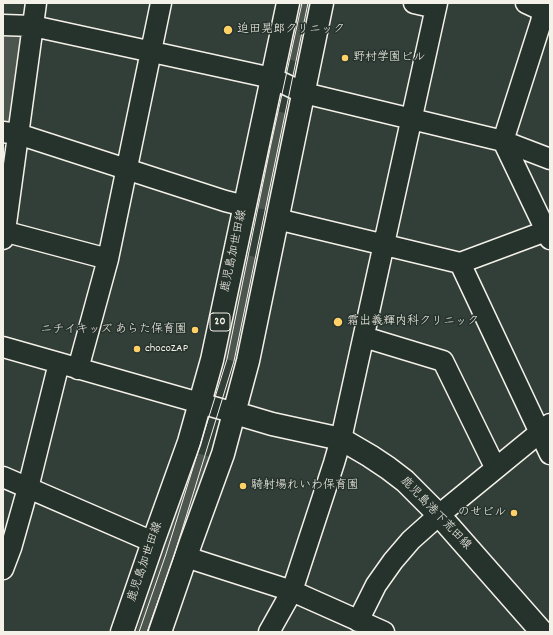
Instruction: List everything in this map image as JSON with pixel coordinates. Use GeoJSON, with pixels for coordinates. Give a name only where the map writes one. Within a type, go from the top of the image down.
{"type":"FeatureCollection","features":[{"type":"Feature","properties":{"kind":"main road","name":"鹿児島加世田線"},"geometry":{"type":"LineString","coordinates":[[122,632],[189,442],[212,360],[288,3]]}},
{"type":"Feature","properties":{"kind":"main road"},"geometry":{"type":"LineString","coordinates":[[160,632],[224,454],[235,413],[248,361],[276,219],[322,3]]}},
{"type":"Feature","properties":{"kind":"main road","name":"鹿児島港下荒田線"},"geometry":{"type":"LineString","coordinates":[[235,413],[272,424],[341,439],[370,456],[405,480],[439,514],[542,632]]}},
{"type":"Feature","properties":{"kind":"street"},"geometry":{"type":"LineString","coordinates":[[36,3],[33,26],[11,133],[4,234],[108,258]]}},
{"type":"Feature","properties":{"kind":"street"},"geometry":{"type":"LineString","coordinates":[[3,569],[11,548],[28,488],[69,366],[108,258],[161,3]]}},
{"type":"Feature","properties":{"kind":"street"},"geometry":{"type":"LineString","coordinates":[[268,632],[292,591],[341,439],[436,6],[414,3]]}},
{"type":"Feature","properties":{"kind":"street"},"geometry":{"type":"LineString","coordinates":[[276,219],[460,263],[548,235],[503,141],[541,22],[541,8]]}},
{"type":"Feature","properties":{"kind":"street"},"geometry":{"type":"LineString","coordinates":[[3,25],[33,26],[272,78],[304,93],[503,141],[550,159]]}},
{"type":"Feature","properties":{"kind":"street"},"geometry":{"type":"LineString","coordinates":[[11,133],[245,206]]}},
{"type":"Feature","properties":{"kind":"street"},"geometry":{"type":"LineString","coordinates":[[460,263],[545,428],[550,454]]}},
{"type":"Feature","properties":{"kind":"street"},"geometry":{"type":"LineString","coordinates":[[364,337],[443,361],[495,467]]}},
{"type":"Feature","properties":{"kind":"street"},"geometry":{"type":"LineString","coordinates":[[3,347],[235,413]]}},
{"type":"Feature","properties":{"kind":"street"},"geometry":{"type":"LineString","coordinates":[[358,620],[376,586],[393,561],[412,540],[439,514],[495,467],[545,428]]}},
{"type":"Feature","properties":{"kind":"street"},"geometry":{"type":"LineString","coordinates":[[3,477],[153,542]]}},
{"type":"Feature","properties":{"kind":"street"},"geometry":{"type":"LineString","coordinates":[[186,557],[292,591],[384,632]]}},
{"type":"Feature","properties":{"kind":"shaded area"},"geometry":{"type":"Polygon","coordinates":[[[298,3],[313,3],[300,62],[286,59],[298,3]]]}},
{"type":"Feature","properties":{"kind":"shaded area"},"geometry":{"type":"Polygon","coordinates":[[[3,34],[18,35],[25,41],[13,119],[6,124],[3,124],[3,34]]]}},
{"type":"Feature","properties":{"kind":"shaded area"},"geometry":{"type":"Polygon","coordinates":[[[276,111],[290,114],[269,210],[255,208],[276,111]]]}},
{"type":"Feature","properties":{"kind":"shaded area"},"geometry":{"type":"Polygon","coordinates":[[[247,255],[260,258],[236,362],[223,358],[247,255]]]}},
{"type":"Feature","properties":{"kind":"shaded area"},"geometry":{"type":"Polygon","coordinates":[[[197,453],[210,457],[150,632],[136,632],[197,453]]]}},
{"type":"Feature","properties":{"kind":"tram line"},"geometry":{"type":"LineString","coordinates":[[139,632],[166,554],[227,359],[271,144],[302,3]]}},
{"type":"Feature","properties":{"kind":"tram line"},"geometry":{"type":"LineString","coordinates":[[147,632],[174,556],[234,361],[308,3]]}},
{"type":"Feature","properties":{"kind":"place","name":"迫田晃郎クリニック"},"geometry":{"type":"Point","coordinates":[228,30]}},
{"type":"Feature","properties":{"kind":"place","name":"野村学園ビル"},"geometry":{"type":"Point","coordinates":[345,58]}},
{"type":"Feature","properties":{"kind":"place","name":"霜出義輝内科クリニック"},"geometry":{"type":"Point","coordinates":[338,322]}},
{"type":"Feature","properties":{"kind":"place","name":"ニチイキッズ あらた保育園"},"geometry":{"type":"Point","coordinates":[195,330]}},
{"type":"Feature","properties":{"kind":"place","name":"chocoZAP"},"geometry":{"type":"Point","coordinates":[137,349]}},
{"type":"Feature","properties":{"kind":"place","name":"騎射場れいわ保育園"},"geometry":{"type":"Point","coordinates":[243,486]}},
{"type":"Feature","properties":{"kind":"place","name":"のせビル"},"geometry":{"type":"Point","coordinates":[514,513]}}]}
